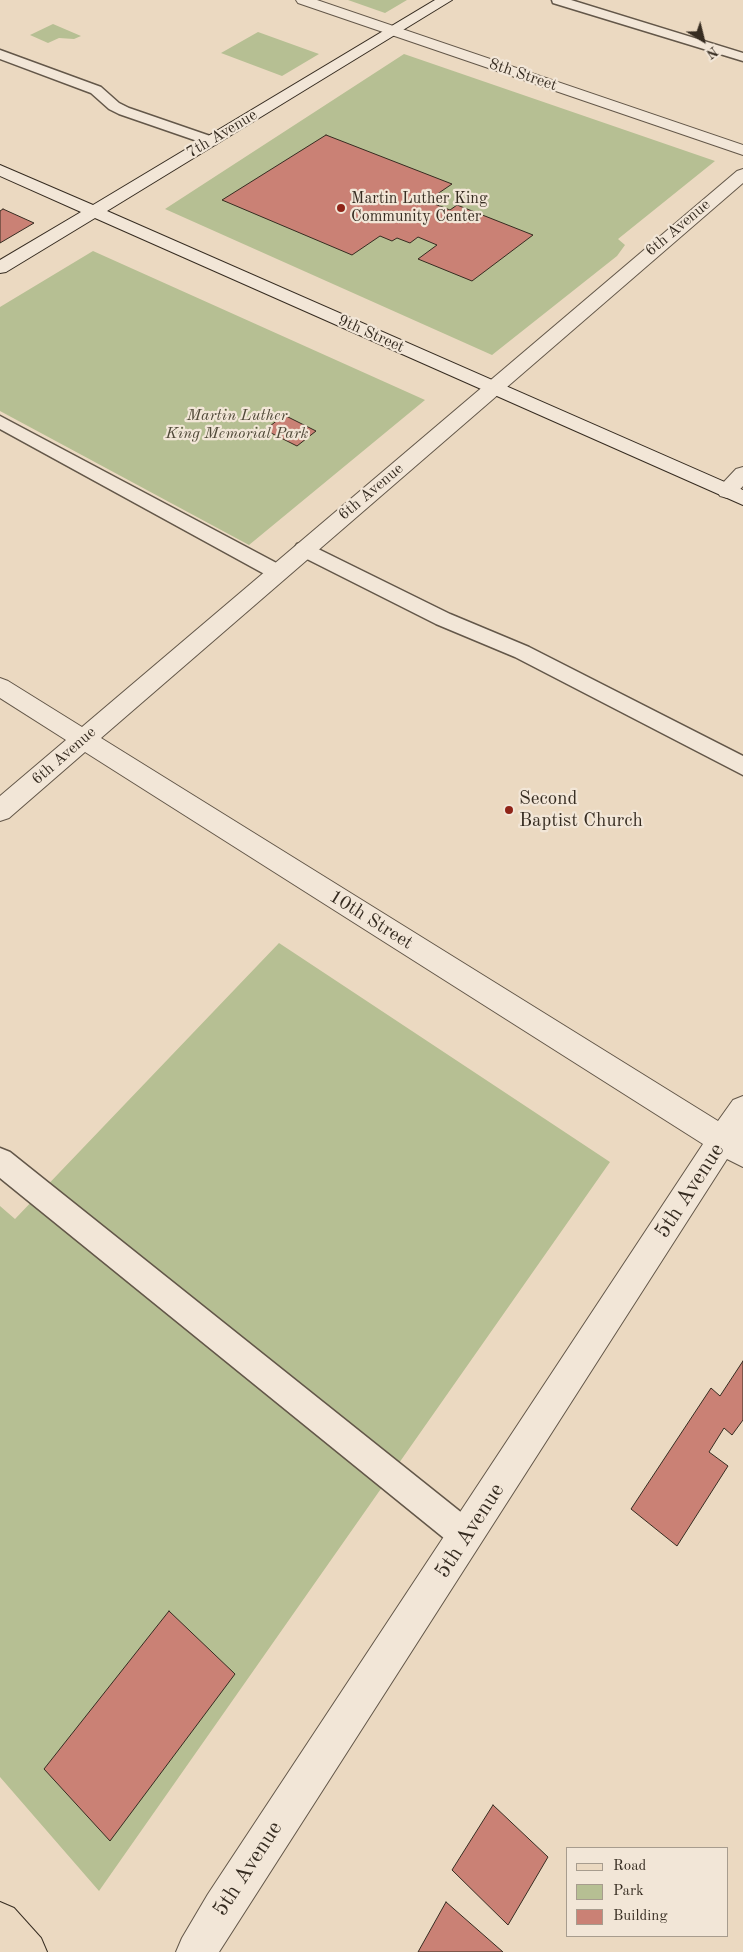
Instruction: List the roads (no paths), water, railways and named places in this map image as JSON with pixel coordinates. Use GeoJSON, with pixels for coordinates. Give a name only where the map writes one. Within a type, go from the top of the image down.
{"type":"FeatureCollection","features":[{"type":"Feature","properties":{"kind":"main road"},"geometry":{"type":"LineString","coordinates":[[0,1922],[27,1952]]}},
{"type":"Feature","properties":{"kind":"street","name":"8th Street"},"geometry":{"type":"LineString","coordinates":[[303,0],[743,150]]}},
{"type":"Feature","properties":{"kind":"street","name":"7th Avenue"},"geometry":{"type":"LineString","coordinates":[[0,268],[445,0]]}},
{"type":"Feature","properties":{"kind":"street","name":"9th Street"},"geometry":{"type":"LineString","coordinates":[[0,170],[735,494]]}},
{"type":"Feature","properties":{"kind":"street","name":"6th Avenue"},"geometry":{"type":"LineString","coordinates":[[0,811],[743,174]]}},
{"type":"Feature","properties":{"kind":"street"},"geometry":{"type":"LineString","coordinates":[[735,494],[743,474]]}},
{"type":"Feature","properties":{"kind":"street","name":"10th Street"},"geometry":{"type":"LineString","coordinates":[[0,687],[733,1146]]}},
{"type":"Feature","properties":{"kind":"street","name":"5th Avenue"},"geometry":{"type":"LineString","coordinates":[[196,1952],[222,1908],[466,1536],[733,1146],[743,1109]]}},
{"type":"Feature","properties":{"kind":"lane"},"geometry":{"type":"LineString","coordinates":[[558,0],[743,57]]}},
{"type":"Feature","properties":{"kind":"lane"},"geometry":{"type":"LineString","coordinates":[[0,54],[96,90],[114,106],[124,111],[211,141]]}},
{"type":"Feature","properties":{"kind":"lane"},"geometry":{"type":"LineString","coordinates":[[0,422],[277,572]]}},
{"type":"Feature","properties":{"kind":"lane"},"geometry":{"type":"LineString","coordinates":[[304,549],[443,620],[522,652],[743,766]]}},
{"type":"Feature","properties":{"kind":"lane"},"geometry":{"type":"LineString","coordinates":[[0,1162],[466,1536]]}},
{"type":"Feature","properties":{"kind":"place","name":"Martin Luther King Community Center"},"geometry":{"type":"Point","coordinates":[341,208]}},
{"type":"Feature","properties":{"kind":"place","name":"Second Baptist Church"},"geometry":{"type":"Point","coordinates":[509,810]}},
{"type":"Feature","properties":{"kind":"park label","name":"Martin Luther King Memorial Park"},"geometry":{"type":"Point","coordinates":[237,425]}}]}
